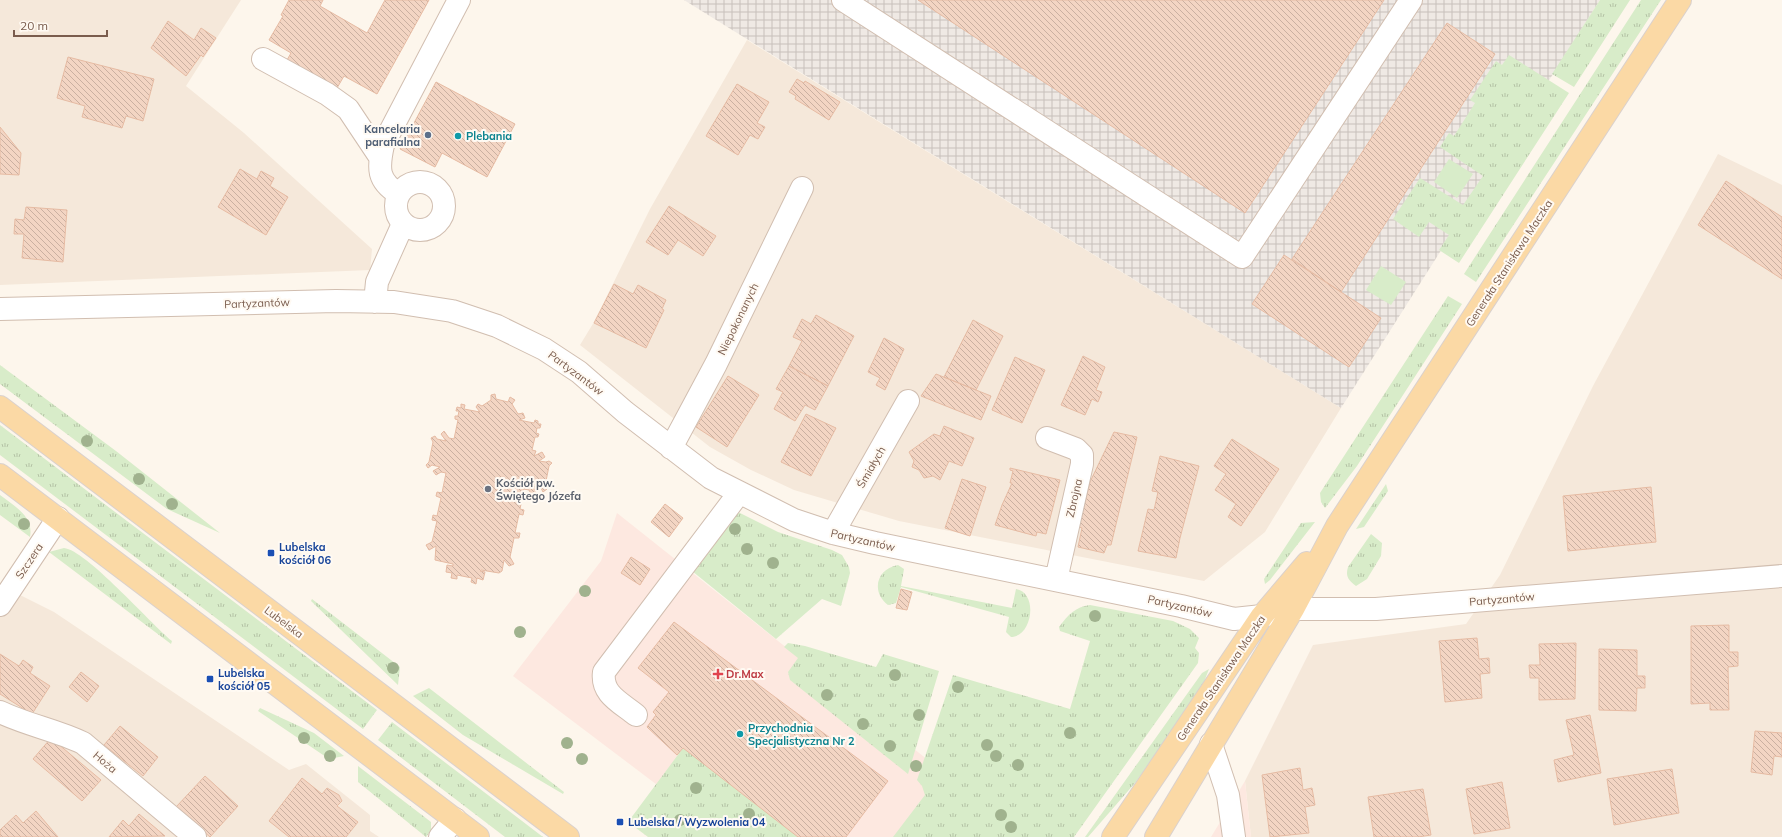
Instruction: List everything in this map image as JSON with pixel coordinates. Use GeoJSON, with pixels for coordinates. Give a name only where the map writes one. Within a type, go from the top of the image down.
{"type":"FeatureCollection","features":[{"type":"Feature","properties":{"kind":"main road","name":"Generała Stanisława Maczka"},"geometry":{"type":"LineString","coordinates":[[1156,837],[1293,609],[1337,526],[1680,0]]}},
{"type":"Feature","properties":{"kind":"main road","name":"Lubelska"},"geometry":{"type":"LineString","coordinates":[[0,407],[568,837]]}},
{"type":"Feature","properties":{"kind":"main road"},"geometry":{"type":"LineString","coordinates":[[0,475],[478,837]]}},
{"type":"Feature","properties":{"kind":"main road","name":"Generała Stanisława Maczka"},"geometry":{"type":"LineString","coordinates":[[1113,837],[1262,616],[1337,526]]}},
{"type":"Feature","properties":{"kind":"street"},"geometry":{"type":"LineString","coordinates":[[399,194],[390,188],[383,180],[380,171],[380,157],[383,145],[459,0]]}},
{"type":"Feature","properties":{"kind":"street"},"geometry":{"type":"LineString","coordinates":[[843,0],[1242,257],[1411,0]]}},
{"type":"Feature","properties":{"kind":"street"},"geometry":{"type":"LineString","coordinates":[[263,59],[326,94],[348,109],[380,157]]}},
{"type":"Feature","properties":{"kind":"street"},"geometry":{"type":"LineString","coordinates":[[411,183],[427,183],[440,192],[444,206],[440,220],[427,230],[410,229],[398,218],[396,201],[399,194],[411,183]]}},
{"type":"Feature","properties":{"kind":"street","name":"Niepokonanych"},"geometry":{"type":"LineString","coordinates":[[671,448],[716,364],[802,188]]}},
{"type":"Feature","properties":{"kind":"street"},"geometry":{"type":"LineString","coordinates":[[375,302],[377,282],[403,224]]}},
{"type":"Feature","properties":{"kind":"street","name":"Partyzantów"},"geometry":{"type":"LineString","coordinates":[[0,310],[336,301],[394,302],[452,311],[497,326],[544,349],[579,372],[671,448],[711,478],[794,520],[833,533],[1234,619],[1262,616],[1293,609],[1376,609],[1782,576]]}},
{"type":"Feature","properties":{"kind":"street","name":"Śmiałych"},"geometry":{"type":"LineString","coordinates":[[833,533],[908,401]]}},
{"type":"Feature","properties":{"kind":"street","name":"Zbrojna"},"geometry":{"type":"LineString","coordinates":[[1047,438],[1076,449],[1082,455],[1082,464],[1056,580]]}},
{"type":"Feature","properties":{"kind":"street"},"geometry":{"type":"LineString","coordinates":[[636,715],[606,690],[603,682],[604,672],[738,493]]}},
{"type":"Feature","properties":{"kind":"street","name":"Szczera"},"geometry":{"type":"LineString","coordinates":[[0,605],[58,518]]}},
{"type":"Feature","properties":{"kind":"street","name":"Hoża"},"geometry":{"type":"LineString","coordinates":[[0,712],[12,718],[65,734],[83,743],[195,837]]}},
{"type":"Feature","properties":{"kind":"street"},"geometry":{"type":"LineString","coordinates":[[1211,744],[1228,796],[1234,837]]}},
{"type":"Feature","properties":{"kind":"street"},"geometry":{"type":"LineString","coordinates":[[440,837],[455,819]]}},
{"type":"Feature","properties":{"kind":"shaded area"},"geometry":{"type":"Polygon","coordinates":[[[0,0],[241,0],[186,86],[244,133],[372,249],[370,270],[0,285],[0,0]]]}},
{"type":"Feature","properties":{"kind":"shaded area"},"geometry":{"type":"Polygon","coordinates":[[[684,0],[1600,0],[1341,408],[684,0]]]}},
{"type":"Feature","properties":{"kind":"shaded area"},"geometry":{"type":"Polygon","coordinates":[[[747,40],[1341,408],[1265,532],[1204,581],[899,521],[794,490],[751,470],[710,447],[580,345],[594,322],[650,209],[747,40]]]}},
{"type":"Feature","properties":{"kind":"shaded area"},"geometry":{"type":"Polygon","coordinates":[[[1718,154],[1782,185],[1782,837],[1251,837],[1245,781],[1313,645],[1466,624],[1500,575],[1593,386],[1718,154]]]}},
{"type":"Feature","properties":{"kind":"shaded area"},"geometry":{"type":"Polygon","coordinates":[[[617,513],[967,791],[935,837],[726,837],[513,676],[601,561],[617,513]]]}},
{"type":"Feature","properties":{"kind":"shaded area"},"geometry":{"type":"Polygon","coordinates":[[[0,585],[54,612],[289,770],[306,764],[370,815],[370,831],[379,837],[0,837],[0,585]]]}},
{"type":"Feature","properties":{"kind":"shaded area"},"geometry":{"type":"Polygon","coordinates":[[[1245,781],[1251,837],[1211,837],[1245,781]]]}},
{"type":"Feature","properties":{"kind":"green space"},"geometry":{"type":"Polygon","coordinates":[[[1600,0],[1630,0],[1574,87],[1552,74],[1600,0]]]}},
{"type":"Feature","properties":{"kind":"green space"},"geometry":{"type":"Polygon","coordinates":[[[1641,0],[1661,0],[1476,282],[1464,274],[1641,0]]]}},
{"type":"Feature","properties":{"kind":"green space"},"geometry":{"type":"Polygon","coordinates":[[[1509,55],[1569,93],[1459,263],[1439,250],[1449,235],[1429,222],[1419,237],[1393,219],[1420,178],[1463,205],[1483,176],[1440,147],[1449,133],[1454,136],[1475,103],[1470,100],[1496,61],[1502,65],[1509,55]]]}},
{"type":"Feature","properties":{"kind":"green space"},"geometry":{"type":"Polygon","coordinates":[[[1449,159],[1473,174],[1457,198],[1434,182],[1449,159]]]}},
{"type":"Feature","properties":{"kind":"green space"},"geometry":{"type":"Polygon","coordinates":[[[1381,266],[1406,282],[1391,305],[1366,290],[1381,266]]]}},
{"type":"Feature","properties":{"kind":"green space"},"geometry":{"type":"Polygon","coordinates":[[[1448,296],[1462,304],[1357,466],[1325,508],[1321,502],[1320,493],[1448,296]]]}},
{"type":"Feature","properties":{"kind":"green space"},"geometry":{"type":"Polygon","coordinates":[[[0,365],[116,451],[220,533],[167,509],[0,384],[0,365]]]}},
{"type":"Feature","properties":{"kind":"green space"},"geometry":{"type":"Polygon","coordinates":[[[0,425],[377,710],[363,729],[0,455],[0,425]]]}},
{"type":"Feature","properties":{"kind":"green space"},"geometry":{"type":"Polygon","coordinates":[[[1386,484],[1388,491],[1364,527],[1356,529],[1386,484]]]}},
{"type":"Feature","properties":{"kind":"green space"},"geometry":{"type":"Polygon","coordinates":[[[0,495],[22,512],[26,517],[29,523],[30,537],[0,515],[0,495]]]}},
{"type":"Feature","properties":{"kind":"green space"},"geometry":{"type":"Polygon","coordinates":[[[734,510],[778,532],[832,550],[842,555],[849,567],[850,573],[841,606],[822,599],[776,639],[692,571],[734,510]]]}},
{"type":"Feature","properties":{"kind":"green space"},"geometry":{"type":"Polygon","coordinates":[[[1315,522],[1270,580],[1265,584],[1264,579],[1301,523],[1315,522]]]}},
{"type":"Feature","properties":{"kind":"green space"},"geometry":{"type":"Polygon","coordinates":[[[1371,534],[1382,543],[1381,556],[1367,579],[1356,586],[1348,578],[1348,567],[1371,534]]]}},
{"type":"Feature","properties":{"kind":"green space"},"geometry":{"type":"Polygon","coordinates":[[[64,548],[74,552],[87,561],[118,588],[172,641],[171,644],[49,552],[64,548]]]}},
{"type":"Feature","properties":{"kind":"green space"},"geometry":{"type":"Polygon","coordinates":[[[898,565],[904,569],[901,586],[1012,608],[1016,589],[1023,592],[1028,598],[1030,606],[1028,623],[1024,630],[1018,635],[1011,637],[1006,632],[1009,617],[901,587],[896,603],[888,605],[879,594],[878,582],[885,571],[898,565]]]}},
{"type":"Feature","properties":{"kind":"green space"},"geometry":{"type":"Polygon","coordinates":[[[312,599],[400,667],[398,685],[311,601],[312,599]]]}},
{"type":"Feature","properties":{"kind":"green space"},"geometry":{"type":"Polygon","coordinates":[[[1090,605],[1173,621],[1190,629],[1199,638],[1195,648],[1199,653],[1198,663],[1074,837],[893,837],[925,795],[922,786],[917,780],[953,675],[1070,709],[1090,641],[1060,631],[1059,627],[1072,612],[1090,605]]]}},
{"type":"Feature","properties":{"kind":"green space"},"geometry":{"type":"Polygon","coordinates":[[[788,643],[805,646],[876,667],[883,654],[939,671],[908,774],[790,680],[788,672],[798,658],[784,647],[788,643]]]}},
{"type":"Feature","properties":{"kind":"green space"},"geometry":{"type":"Polygon","coordinates":[[[1209,669],[1202,687],[1135,783],[1088,837],[1085,837],[1202,673],[1209,669]]]}},
{"type":"Feature","properties":{"kind":"green space"},"geometry":{"type":"Polygon","coordinates":[[[429,688],[564,792],[563,794],[463,735],[413,696],[429,688]]]}},
{"type":"Feature","properties":{"kind":"green space"},"geometry":{"type":"Polygon","coordinates":[[[260,708],[314,733],[344,756],[329,759],[258,711],[260,708]]]}},
{"type":"Feature","properties":{"kind":"green space"},"geometry":{"type":"Polygon","coordinates":[[[392,722],[543,837],[505,837],[378,740],[392,722]]]}},
{"type":"Feature","properties":{"kind":"green space"},"geometry":{"type":"Polygon","coordinates":[[[683,748],[798,837],[648,837],[628,822],[683,748]]]}},
{"type":"Feature","properties":{"kind":"green space"},"geometry":{"type":"Polygon","coordinates":[[[358,766],[431,822],[431,830],[426,837],[358,782],[358,766]]]}},
{"type":"Feature","properties":{"kind":"building"},"geometry":{"type":"Polygon","coordinates":[[[289,0],[323,0],[320,6],[367,33],[385,0],[429,0],[377,94],[344,76],[337,88],[287,60],[291,53],[269,40],[283,16],[281,15],[289,0]]]}},
{"type":"Feature","properties":{"kind":"building"},"geometry":{"type":"Polygon","coordinates":[[[918,0],[1384,0],[1245,213],[918,0]]]}},
{"type":"Feature","properties":{"kind":"building"},"geometry":{"type":"Polygon","coordinates":[[[168,21],[194,40],[201,28],[216,38],[203,57],[201,55],[186,76],[151,48],[168,21]]]}},
{"type":"Feature","properties":{"kind":"building"},"geometry":{"type":"Polygon","coordinates":[[[1447,23],[1495,54],[1341,292],[1292,259],[1447,23]]]}},
{"type":"Feature","properties":{"kind":"building"},"geometry":{"type":"Polygon","coordinates":[[[68,57],[154,79],[143,121],[126,116],[122,128],[82,117],[85,106],[57,98],[68,57]]]}},
{"type":"Feature","properties":{"kind":"building"},"geometry":{"type":"Polygon","coordinates":[[[797,79],[804,83],[805,81],[840,102],[829,120],[795,99],[796,96],[789,92],[797,79]]]}},
{"type":"Feature","properties":{"kind":"building","name":"Plebania"},"geometry":{"type":"Polygon","coordinates":[[[436,82],[515,124],[487,177],[442,153],[435,167],[400,149],[436,82]]]}},
{"type":"Feature","properties":{"kind":"building"},"geometry":{"type":"Polygon","coordinates":[[[737,84],[769,102],[757,123],[765,127],[758,139],[750,135],[738,155],[706,136],[737,84]]]}},
{"type":"Feature","properties":{"kind":"building"},"geometry":{"type":"Polygon","coordinates":[[[0,127],[21,153],[19,175],[0,174],[0,127]]]}},
{"type":"Feature","properties":{"kind":"building"},"geometry":{"type":"Polygon","coordinates":[[[240,169],[257,179],[261,171],[274,178],[270,186],[288,197],[266,235],[218,207],[240,169]]]}},
{"type":"Feature","properties":{"kind":"building"},"geometry":{"type":"Polygon","coordinates":[[[1726,181],[1782,217],[1782,279],[1698,225],[1726,181]]]}},
{"type":"Feature","properties":{"kind":"building"},"geometry":{"type":"Polygon","coordinates":[[[669,206],[716,236],[703,256],[678,240],[668,255],[646,242],[669,206]]]}},
{"type":"Feature","properties":{"kind":"building"},"geometry":{"type":"Polygon","coordinates":[[[26,207],[67,210],[63,262],[22,258],[24,234],[14,234],[15,219],[24,220],[26,207]]]}},
{"type":"Feature","properties":{"kind":"building"},"geometry":{"type":"Polygon","coordinates":[[[1284,255],[1381,318],[1349,367],[1252,304],[1284,255]]]}},
{"type":"Feature","properties":{"kind":"building"},"geometry":{"type":"Polygon","coordinates":[[[614,284],[633,294],[638,285],[666,300],[662,309],[664,310],[646,348],[594,323],[614,284]]]}},
{"type":"Feature","properties":{"kind":"building"},"geometry":{"type":"Polygon","coordinates":[[[816,315],[854,336],[828,386],[789,366],[802,341],[793,337],[802,319],[811,324],[816,315]]]}},
{"type":"Feature","properties":{"kind":"building"},"geometry":{"type":"Polygon","coordinates":[[[973,320],[1003,336],[976,390],[944,377],[973,320]]]}},
{"type":"Feature","properties":{"kind":"building"},"geometry":{"type":"Polygon","coordinates":[[[884,338],[904,349],[885,390],[876,385],[880,378],[868,372],[884,338]]]}},
{"type":"Feature","properties":{"kind":"building"},"geometry":{"type":"Polygon","coordinates":[[[1083,356],[1105,367],[1096,390],[1102,392],[1098,402],[1092,399],[1085,415],[1061,405],[1083,356]]]}},
{"type":"Feature","properties":{"kind":"building"},"geometry":{"type":"Polygon","coordinates":[[[1015,357],[1045,370],[1022,423],[992,410],[1015,357]]]}},
{"type":"Feature","properties":{"kind":"building"},"geometry":{"type":"Polygon","coordinates":[[[789,366],[828,386],[815,410],[805,405],[795,421],[774,409],[783,392],[776,389],[789,366]]]}},
{"type":"Feature","properties":{"kind":"building"},"geometry":{"type":"Polygon","coordinates":[[[936,374],[991,396],[981,420],[921,396],[936,374]]]}},
{"type":"Feature","properties":{"kind":"building"},"geometry":{"type":"Polygon","coordinates":[[[728,376],[759,395],[727,447],[696,427],[728,376]]]}},
{"type":"Feature","properties":{"kind":"building","name":"Kościół pw. Świętego Józefa"},"geometry":{"type":"Polygon","coordinates":[[[495,394],[496,399],[508,402],[510,397],[515,400],[512,404],[518,414],[523,413],[525,418],[519,420],[534,423],[535,420],[538,421],[538,424],[541,424],[540,428],[537,428],[536,433],[539,434],[538,437],[535,437],[532,450],[536,451],[534,456],[542,452],[545,457],[539,461],[549,461],[552,463],[549,466],[545,486],[547,489],[543,492],[541,488],[533,487],[537,493],[532,496],[529,490],[524,489],[520,509],[524,510],[523,515],[519,514],[515,533],[520,533],[519,538],[514,538],[510,557],[514,564],[509,566],[504,560],[502,571],[499,573],[481,570],[480,571],[485,572],[483,580],[477,578],[476,584],[471,582],[472,578],[457,575],[457,579],[451,578],[452,573],[446,572],[447,565],[453,566],[453,564],[435,560],[436,546],[429,550],[426,545],[432,542],[437,521],[432,520],[433,515],[437,516],[441,498],[436,496],[437,492],[442,493],[446,473],[441,472],[436,475],[433,471],[440,467],[432,465],[428,468],[426,465],[429,462],[433,442],[431,438],[435,436],[437,439],[446,441],[441,434],[444,431],[449,438],[454,439],[458,420],[455,419],[455,416],[458,416],[459,411],[456,411],[457,407],[461,408],[461,404],[465,405],[464,409],[480,412],[476,407],[478,404],[482,406],[491,400],[491,395],[495,394]]]}},
{"type":"Feature","properties":{"kind":"building"},"geometry":{"type":"Polygon","coordinates":[[[806,414],[836,428],[811,476],[781,462],[806,414]]]}},
{"type":"Feature","properties":{"kind":"building"},"geometry":{"type":"Polygon","coordinates":[[[944,426],[974,438],[962,466],[949,461],[940,480],[933,476],[924,478],[919,470],[912,467],[914,461],[909,452],[934,434],[940,436],[944,426]]]}},
{"type":"Feature","properties":{"kind":"building"},"geometry":{"type":"Polygon","coordinates":[[[1114,432],[1137,437],[1111,545],[1107,545],[1104,553],[1078,547],[1082,528],[1079,527],[1090,482],[1114,432]]]}},
{"type":"Feature","properties":{"kind":"building"},"geometry":{"type":"Polygon","coordinates":[[[1232,439],[1279,469],[1241,526],[1228,517],[1236,504],[1215,490],[1226,474],[1214,466],[1232,439]]]}},
{"type":"Feature","properties":{"kind":"building"},"geometry":{"type":"Polygon","coordinates":[[[1160,456],[1199,466],[1176,558],[1138,551],[1148,509],[1154,510],[1158,492],[1152,491],[1160,456]]]}},
{"type":"Feature","properties":{"kind":"building"},"geometry":{"type":"Polygon","coordinates":[[[1010,468],[1060,480],[1046,534],[1037,532],[1036,536],[995,525],[1012,483],[1010,483],[1013,471],[1010,470],[1010,468]]]}},
{"type":"Feature","properties":{"kind":"building"},"geometry":{"type":"Polygon","coordinates":[[[962,479],[986,487],[970,536],[945,528],[962,479]]]}},
{"type":"Feature","properties":{"kind":"building"},"geometry":{"type":"Polygon","coordinates":[[[1651,487],[1656,542],[1568,551],[1563,496],[1651,487]]]}},
{"type":"Feature","properties":{"kind":"building"},"geometry":{"type":"Polygon","coordinates":[[[665,504],[683,518],[669,537],[651,522],[665,504]]]}},
{"type":"Feature","properties":{"kind":"building"},"geometry":{"type":"Polygon","coordinates":[[[631,557],[650,569],[640,585],[621,573],[631,557]]]}},
{"type":"Feature","properties":{"kind":"building"},"geometry":{"type":"Polygon","coordinates":[[[901,589],[912,592],[907,610],[896,608],[901,589]]]}},
{"type":"Feature","properties":{"kind":"building","name":"Przychodnia Specjalistyczna Nr 2"},"geometry":{"type":"Polygon","coordinates":[[[674,622],[888,781],[846,837],[798,837],[683,748],[677,755],[647,727],[656,715],[653,712],[669,692],[638,668],[674,622]]]}},
{"type":"Feature","properties":{"kind":"building"},"geometry":{"type":"Polygon","coordinates":[[[1729,625],[1729,652],[1738,652],[1738,666],[1728,667],[1729,710],[1710,710],[1710,703],[1691,704],[1691,626],[1729,625]]]}},
{"type":"Feature","properties":{"kind":"building"},"geometry":{"type":"Polygon","coordinates":[[[1477,638],[1479,659],[1489,658],[1490,673],[1480,674],[1482,698],[1445,702],[1439,641],[1477,638]]]}},
{"type":"Feature","properties":{"kind":"building"},"geometry":{"type":"Polygon","coordinates":[[[1576,643],[1575,699],[1539,700],[1539,678],[1530,678],[1529,665],[1540,665],[1539,644],[1576,643]]]}},
{"type":"Feature","properties":{"kind":"building"},"geometry":{"type":"Polygon","coordinates":[[[1599,649],[1637,650],[1637,676],[1645,676],[1645,688],[1637,688],[1636,711],[1599,710],[1599,649]]]}},
{"type":"Feature","properties":{"kind":"building"},"geometry":{"type":"Polygon","coordinates":[[[0,654],[19,666],[23,660],[33,667],[30,673],[50,686],[32,714],[0,694],[0,654]]]}},
{"type":"Feature","properties":{"kind":"building"},"geometry":{"type":"Polygon","coordinates":[[[81,672],[99,686],[87,702],[69,687],[81,672]]]}},
{"type":"Feature","properties":{"kind":"building"},"geometry":{"type":"Polygon","coordinates":[[[1590,715],[1601,773],[1558,782],[1554,760],[1574,755],[1566,720],[1590,715]]]}},
{"type":"Feature","properties":{"kind":"building"},"geometry":{"type":"Polygon","coordinates":[[[120,726],[158,757],[143,776],[104,745],[120,726]]]}},
{"type":"Feature","properties":{"kind":"building"},"geometry":{"type":"Polygon","coordinates":[[[1755,731],[1782,733],[1782,757],[1774,756],[1772,775],[1751,772],[1755,731]]]}},
{"type":"Feature","properties":{"kind":"building"},"geometry":{"type":"Polygon","coordinates":[[[51,738],[101,780],[82,801],[33,759],[51,738]]]}},
{"type":"Feature","properties":{"kind":"building"},"geometry":{"type":"Polygon","coordinates":[[[1300,768],[1303,790],[1312,788],[1315,805],[1305,807],[1309,833],[1270,837],[1262,775],[1300,768]]]}},
{"type":"Feature","properties":{"kind":"building"},"geometry":{"type":"Polygon","coordinates":[[[1672,769],[1679,813],[1614,825],[1607,779],[1672,769]]]}},
{"type":"Feature","properties":{"kind":"building"},"geometry":{"type":"Polygon","coordinates":[[[205,776],[238,806],[210,837],[176,807],[205,776]]]}},
{"type":"Feature","properties":{"kind":"building"},"geometry":{"type":"Polygon","coordinates":[[[302,778],[322,794],[327,788],[339,795],[342,801],[337,806],[358,822],[346,837],[289,837],[269,821],[302,778]]]}},
{"type":"Feature","properties":{"kind":"building"},"geometry":{"type":"Polygon","coordinates":[[[1502,782],[1510,828],[1474,834],[1466,789],[1502,782]]]}},
{"type":"Feature","properties":{"kind":"building"},"geometry":{"type":"Polygon","coordinates":[[[1423,789],[1431,835],[1418,837],[1374,837],[1368,797],[1423,789]]]}},
{"type":"Feature","properties":{"kind":"building"},"geometry":{"type":"Polygon","coordinates":[[[36,811],[58,837],[0,837],[0,830],[16,815],[23,823],[36,811]]]}},
{"type":"Feature","properties":{"kind":"building"},"geometry":{"type":"Polygon","coordinates":[[[139,814],[165,836],[109,837],[123,820],[129,826],[139,814]]]}},
{"type":"Feature","properties":{"kind":"place","name":"Kancelaria parafialna"},"geometry":{"type":"Point","coordinates":[428,135]}},
{"type":"Feature","properties":{"kind":"place","name":"Plebania"},"geometry":{"type":"Point","coordinates":[458,136]}},
{"type":"Feature","properties":{"kind":"place","name":"Kościół pw. Świętego Józefa"},"geometry":{"type":"Point","coordinates":[488,489]}},
{"type":"Feature","properties":{"kind":"place","name":"Lubelska kościół 06"},"geometry":{"type":"Point","coordinates":[271,553]}},
{"type":"Feature","properties":{"kind":"place","name":"Dr.Max"},"geometry":{"type":"Point","coordinates":[718,674]}},
{"type":"Feature","properties":{"kind":"place","name":"Lubelska kościół 05"},"geometry":{"type":"Point","coordinates":[210,679]}},
{"type":"Feature","properties":{"kind":"place","name":"Przychodnia Specjalistyczna Nr 2"},"geometry":{"type":"Point","coordinates":[740,734]}},
{"type":"Feature","properties":{"kind":"place","name":"Lubelska / Wyzwolenia 04"},"geometry":{"type":"Point","coordinates":[620,822]}}]}
